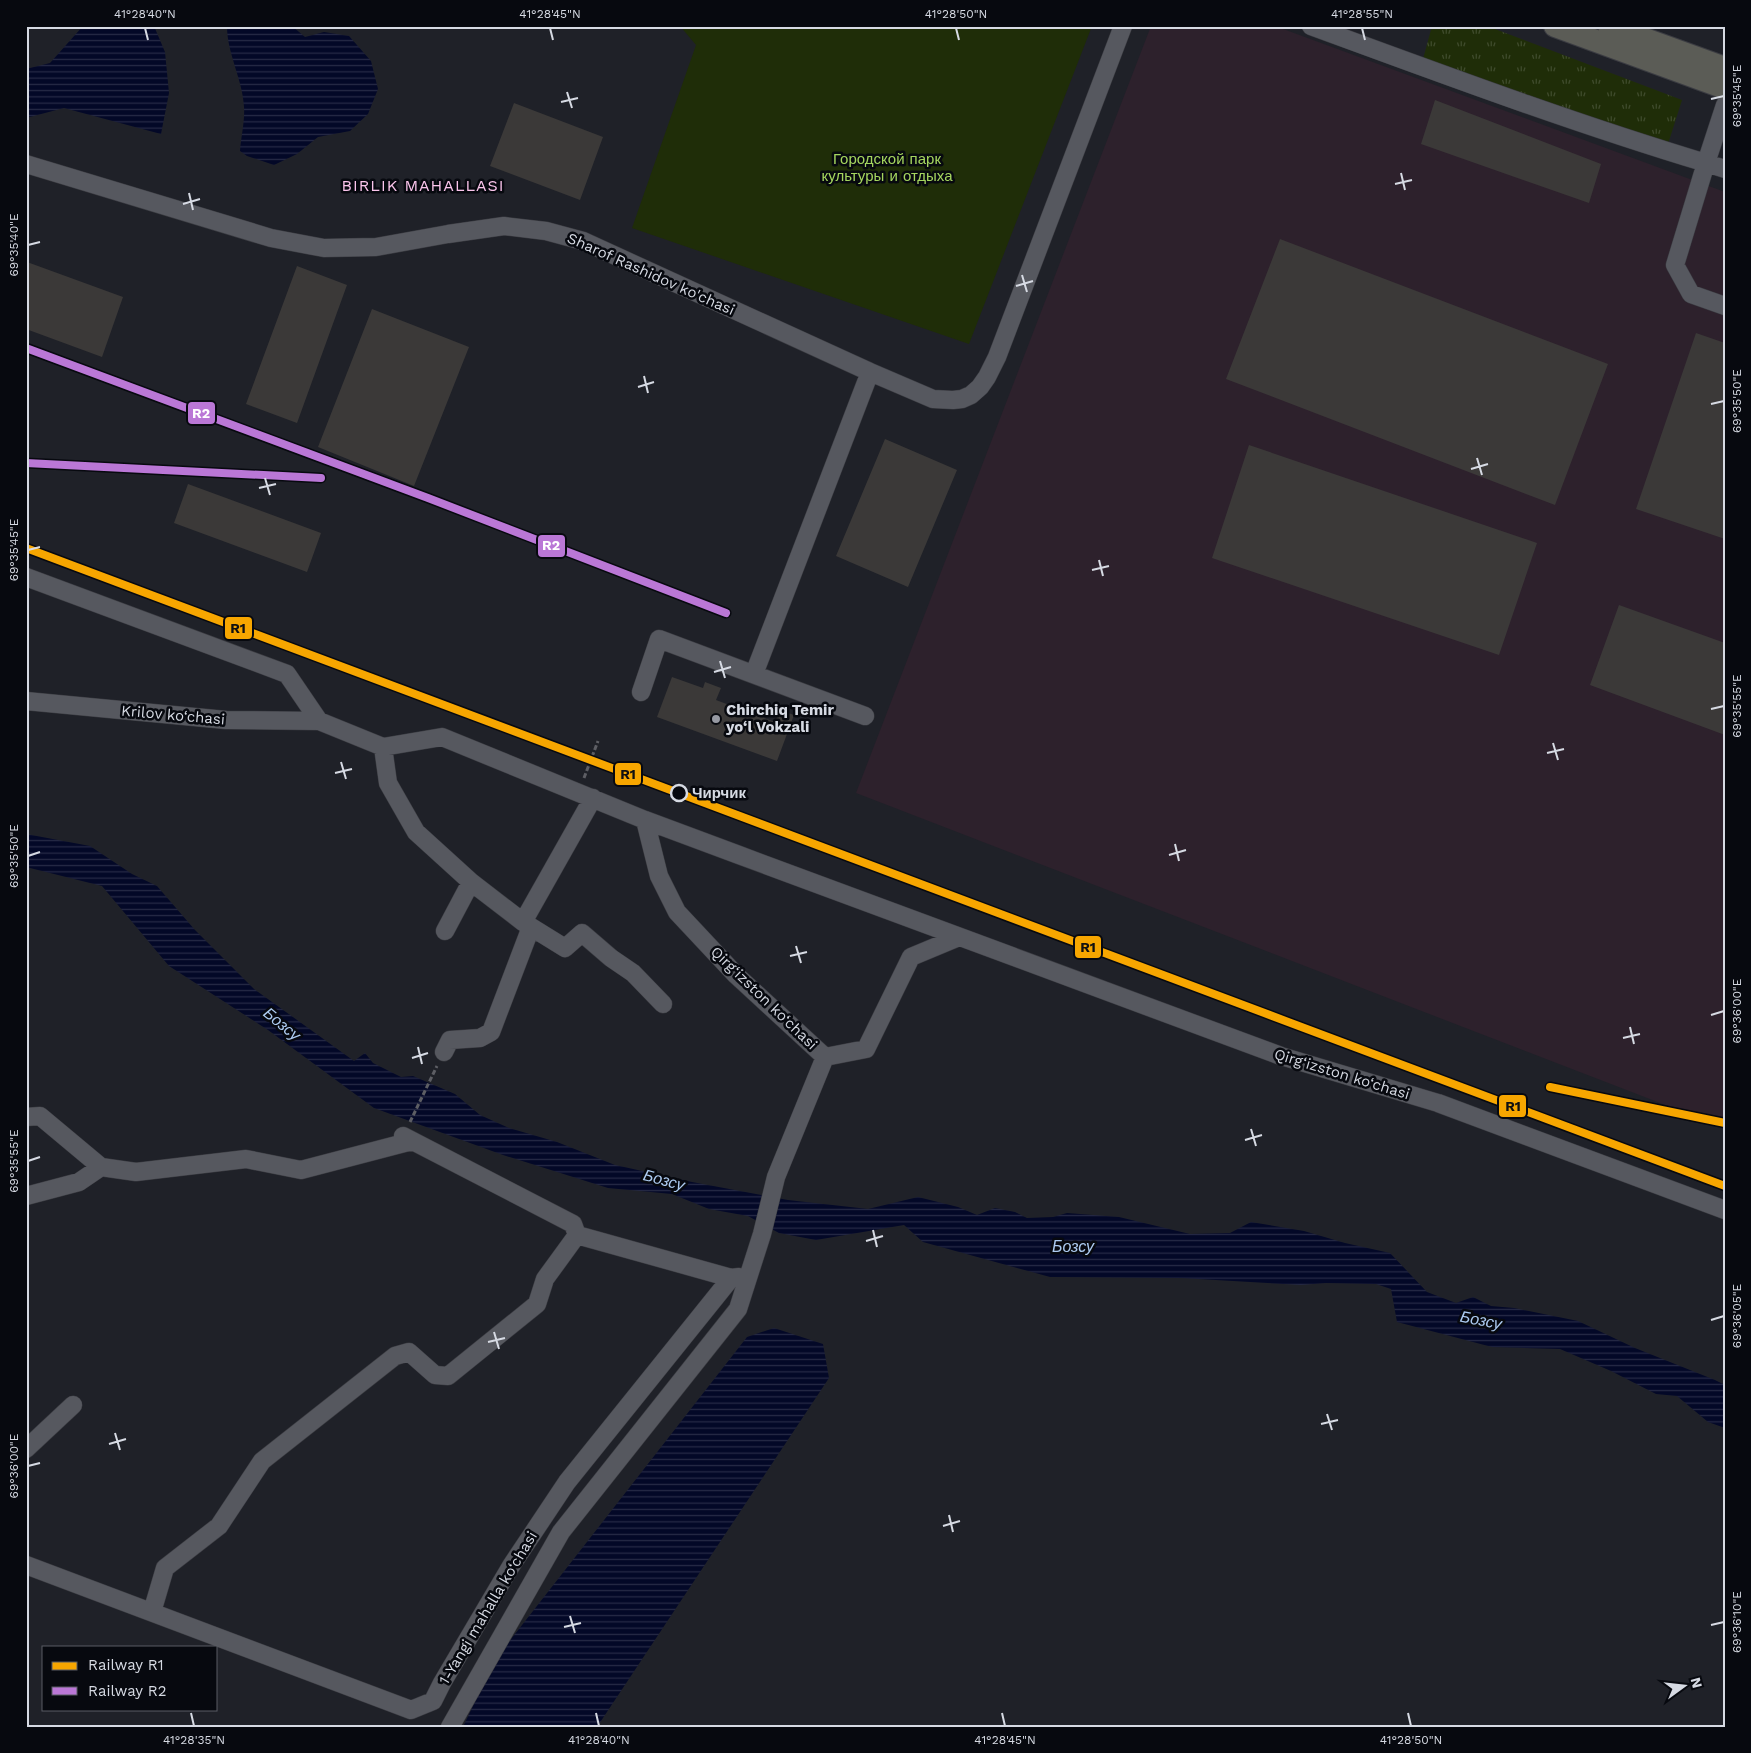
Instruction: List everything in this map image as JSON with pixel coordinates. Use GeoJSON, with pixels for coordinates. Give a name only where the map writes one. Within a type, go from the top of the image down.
{"type":"FeatureCollection","features":[{"type":"Feature","properties":{"kind":"main road"},"geometry":{"type":"LineString","coordinates":[[1555,26],[1725,88]]}},
{"type":"Feature","properties":{"kind":"main road"},"geometry":{"type":"LineString","coordinates":[[1609,26],[1725,68]]}},
{"type":"Feature","properties":{"kind":"street","name":"Sharof Rashidov ko'chasi"},"geometry":{"type":"LineString","coordinates":[[26,164],[271,238],[324,248],[376,247],[504,226],[564,235],[583,241],[933,399],[962,399],[971,395],[980,387],[997,357],[1123,26]]}},
{"type":"Feature","properties":{"kind":"street"},"geometry":{"type":"LineString","coordinates":[[1311,26],[1463,81],[1665,150],[1725,168]]}},
{"type":"Feature","properties":{"kind":"street"},"geometry":{"type":"LineString","coordinates":[[1725,105],[1675,265],[1691,294],[1725,306]]}},
{"type":"Feature","properties":{"kind":"street"},"geometry":{"type":"LineString","coordinates":[[754,674],[870,372]]}},
{"type":"Feature","properties":{"kind":"street"},"geometry":{"type":"LineString","coordinates":[[26,577],[287,674],[319,722]]}},
{"type":"Feature","properties":{"kind":"street"},"geometry":{"type":"LineString","coordinates":[[641,692],[659,639],[864,716]]}},
{"type":"Feature","properties":{"kind":"street","name":"Krilov ko‘chasi"},"geometry":{"type":"LineString","coordinates":[[26,702],[226,720],[319,722]]}},
{"type":"Feature","properties":{"kind":"street","name":"Qirg‘izston ko‘chasi"},"geometry":{"type":"LineString","coordinates":[[319,722],[383,746],[442,737],[645,820],[1281,1056],[1438,1102],[1725,1210]]}},
{"type":"Feature","properties":{"kind":"street"},"geometry":{"type":"LineString","coordinates":[[383,746],[388,783],[416,832],[471,882],[527,925],[565,948],[582,933],[611,958],[633,973],[663,1004]]}},
{"type":"Feature","properties":{"kind":"street"},"geometry":{"type":"LineString","coordinates":[[444,1052],[450,1040],[480,1038],[491,1032],[527,925],[586,795]]}},
{"type":"Feature","properties":{"kind":"street","name":"Qirg‘izston ko‘chasi"},"geometry":{"type":"LineString","coordinates":[[645,820],[659,876],[677,912],[736,975],[825,1057],[866,1049],[911,957],[959,937]]}},
{"type":"Feature","properties":{"kind":"street"},"geometry":{"type":"LineString","coordinates":[[445,931],[471,882]]}},
{"type":"Feature","properties":{"kind":"street"},"geometry":{"type":"LineString","coordinates":[[450,1727],[561,1532],[738,1309],[762,1234],[776,1177],[825,1057]]}},
{"type":"Feature","properties":{"kind":"street"},"geometry":{"type":"LineString","coordinates":[[26,1117],[40,1116],[101,1167],[136,1172],[246,1158],[301,1170],[407,1138],[573,1224],[577,1235]]}},
{"type":"Feature","properties":{"kind":"street"},"geometry":{"type":"LineString","coordinates":[[26,1196],[79,1182],[101,1167]]}},
{"type":"Feature","properties":{"kind":"street"},"geometry":{"type":"LineString","coordinates":[[577,1235],[731,1278],[750,1274]]}},
{"type":"Feature","properties":{"kind":"street"},"geometry":{"type":"LineString","coordinates":[[152,1612],[165,1568],[219,1526],[262,1461],[395,1356],[409,1352],[436,1375],[448,1376],[537,1304],[545,1280],[577,1235]]}},
{"type":"Feature","properties":{"kind":"street","name":"1-Yangi mahalla ko‘chasi"},"geometry":{"type":"LineString","coordinates":[[26,1565],[411,1710],[433,1702],[442,1683],[511,1566],[567,1482],[731,1278]]}},
{"type":"Feature","properties":{"kind":"street"},"geometry":{"type":"LineString","coordinates":[[26,1449],[73,1405]]}},
{"type":"Feature","properties":{"kind":"path"},"geometry":{"type":"LineString","coordinates":[[586,795],[598,741]]}},
{"type":"Feature","properties":{"kind":"path"},"geometry":{"type":"LineString","coordinates":[[407,1138],[444,1052]]}},
{"type":"Feature","properties":{"kind":"shaded area"},"geometry":{"type":"Polygon","coordinates":[[[1151,26],[1275,26],[1725,192],[1725,1128],[856,793],[1151,26]]]}},
{"type":"Feature","properties":{"kind":"green space","name":"Городской парк культуры и отдыха"},"geometry":{"type":"Polygon","coordinates":[[[680,26],[1092,26],[969,344],[632,228],[696,45],[680,26]]]}},
{"type":"Feature","properties":{"kind":"green space"},"geometry":{"type":"Polygon","coordinates":[[[1432,26],[1487,26],[1682,100],[1668,144],[1423,59],[1432,26]]]}},
{"type":"Feature","properties":{"kind":"water"},"geometry":{"type":"Polygon","coordinates":[[[83,26],[154,26],[165,52],[169,93],[161,134],[64,108],[26,118],[26,69],[50,63],[83,26]]]}},
{"type":"Feature","properties":{"kind":"water"},"geometry":{"type":"Polygon","coordinates":[[[227,26],[292,26],[305,37],[324,32],[349,36],[371,61],[378,89],[368,114],[350,131],[318,137],[297,154],[274,165],[247,156],[240,151],[244,118],[243,97],[230,47],[227,26]]]}},
{"type":"Feature","properties":{"kind":"water","name":"Бозсу"},"geometry":{"type":"Polygon","coordinates":[[[26,834],[90,846],[132,874],[157,886],[195,930],[254,989],[354,1061],[365,1053],[373,1063],[401,1077],[413,1076],[455,1094],[480,1115],[509,1128],[557,1142],[615,1165],[788,1200],[868,1209],[918,1197],[958,1207],[977,1215],[995,1208],[1015,1212],[1027,1218],[1053,1217],[1067,1213],[1119,1217],[1190,1234],[1230,1233],[1251,1222],[1304,1231],[1390,1253],[1427,1292],[1456,1303],[1473,1297],[1491,1306],[1514,1308],[1578,1321],[1635,1348],[1715,1380],[1725,1385],[1725,1428],[1708,1422],[1677,1396],[1656,1394],[1611,1371],[1560,1349],[1492,1347],[1397,1322],[1391,1289],[1376,1284],[1326,1283],[1301,1285],[1181,1278],[1050,1277],[923,1242],[904,1225],[816,1240],[779,1233],[748,1216],[709,1209],[672,1194],[608,1188],[503,1155],[374,1108],[268,1030],[169,966],[102,886],[26,867],[26,834]]]}},
{"type":"Feature","properties":{"kind":"water"},"geometry":{"type":"Polygon","coordinates":[[[774,1328],[823,1344],[829,1378],[597,1727],[463,1727],[494,1661],[747,1337],[774,1328]]]}},
{"type":"Feature","properties":{"kind":"building"},"geometry":{"type":"Polygon","coordinates":[[[1435,100],[1601,164],[1589,203],[1421,144],[1435,100]]]}},
{"type":"Feature","properties":{"kind":"building"},"geometry":{"type":"Polygon","coordinates":[[[514,103],[603,137],[580,200],[490,166],[514,103]]]}},
{"type":"Feature","properties":{"kind":"building"},"geometry":{"type":"Polygon","coordinates":[[[1280,239],[1608,364],[1555,505],[1226,379],[1280,239]]]}},
{"type":"Feature","properties":{"kind":"building"},"geometry":{"type":"Polygon","coordinates":[[[27,262],[123,297],[102,357],[26,329],[27,262]]]}},
{"type":"Feature","properties":{"kind":"building"},"geometry":{"type":"Polygon","coordinates":[[[297,266],[347,285],[297,423],[246,404],[297,266]]]}},
{"type":"Feature","properties":{"kind":"building"},"geometry":{"type":"Polygon","coordinates":[[[372,309],[469,347],[414,486],[318,447],[372,309]]]}},
{"type":"Feature","properties":{"kind":"building"},"geometry":{"type":"Polygon","coordinates":[[[1696,333],[1725,343],[1725,539],[1636,509],[1696,333]]]}},
{"type":"Feature","properties":{"kind":"building"},"geometry":{"type":"Polygon","coordinates":[[[885,439],[957,470],[908,587],[836,556],[885,439]]]}},
{"type":"Feature","properties":{"kind":"building"},"geometry":{"type":"Polygon","coordinates":[[[1249,445],[1537,543],[1499,655],[1212,558],[1249,445]]]}},
{"type":"Feature","properties":{"kind":"building"},"geometry":{"type":"Polygon","coordinates":[[[188,484],[321,533],[307,572],[174,523],[188,484]]]}},
{"type":"Feature","properties":{"kind":"building"},"geometry":{"type":"Polygon","coordinates":[[[1619,605],[1725,643],[1725,735],[1590,685],[1619,605]]]}},
{"type":"Feature","properties":{"kind":"building","name":"Chirchiq Temir yo‘l Vokzali"},"geometry":{"type":"Polygon","coordinates":[[[672,677],[703,688],[705,682],[721,688],[716,700],[775,722],[780,710],[794,715],[777,761],[657,717],[672,677]]]}},
{"type":"Feature","properties":{"kind":"rail line","name":"R2"},"geometry":{"type":"LineString","coordinates":[[26,348],[428,498],[726,613]]}},
{"type":"Feature","properties":{"kind":"rail line","name":"R2"},"geometry":{"type":"LineString","coordinates":[[26,463],[321,478]]}},
{"type":"Feature","properties":{"kind":"rail line","name":"R1"},"geometry":{"type":"LineString","coordinates":[[26,548],[1725,1186]]}},
{"type":"Feature","properties":{"kind":"rail line","name":"R1"},"geometry":{"type":"LineString","coordinates":[[1550,1087],[1725,1123]]}},
{"type":"Feature","properties":{"kind":"place","name":"Chirchiq Temir yo‘l Vokzali"},"geometry":{"type":"Point","coordinates":[716,719]}},
{"type":"Feature","properties":{"kind":"place","name":"Чирчик"},"geometry":{"type":"Point","coordinates":[679,793]}},
{"type":"Feature","properties":{"kind":"district","name":"BIRLIK MAHALLASI"},"geometry":{"type":"Point","coordinates":[423,185]}}]}
